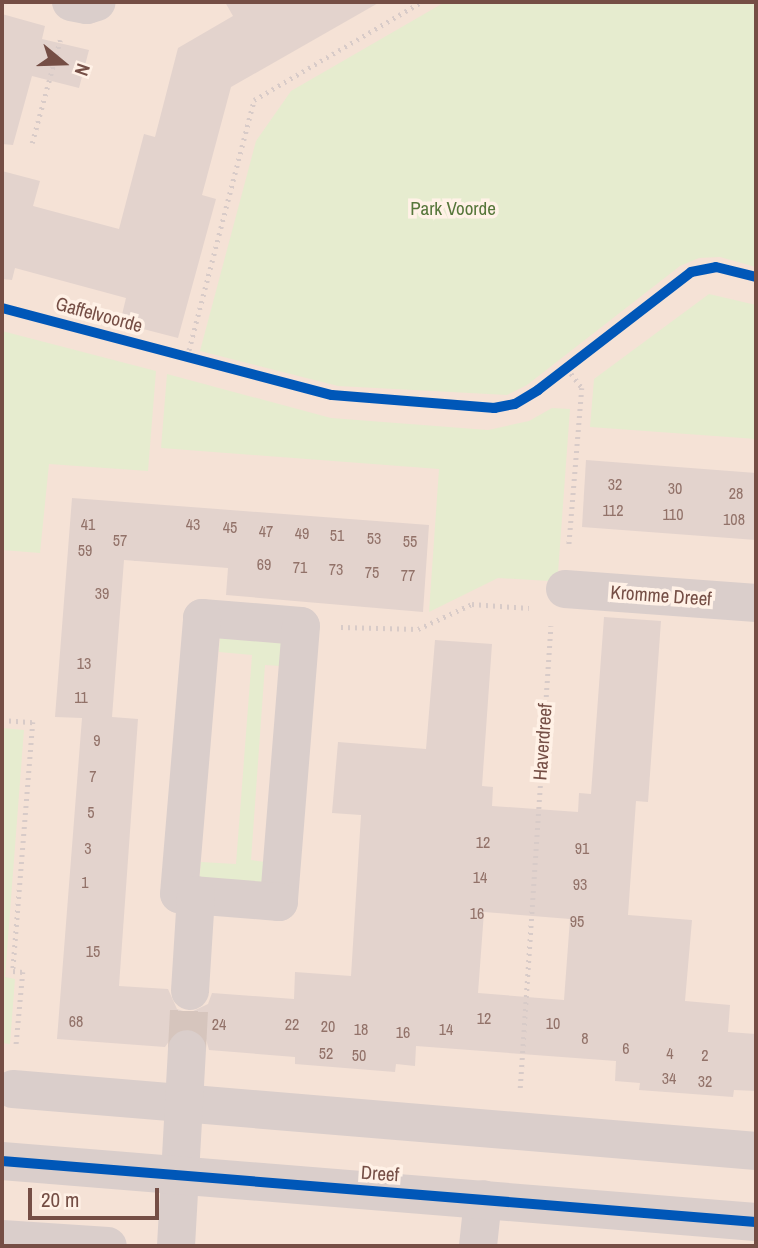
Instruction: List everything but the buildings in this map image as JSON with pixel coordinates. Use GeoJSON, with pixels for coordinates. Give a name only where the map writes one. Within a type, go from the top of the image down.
{"type":"FeatureCollection","features":[{"type":"Feature","properties":{"kind":"street"},"geometry":{"type":"LineString","coordinates":[[67,15],[97,2]]}},
{"type":"Feature","properties":{"kind":"street","name":"Kromme Dreef"},"geometry":{"type":"LineString","coordinates":[[559,599],[756,603]]}},
{"type":"Feature","properties":{"kind":"street"},"geometry":{"type":"LineString","coordinates":[[202,618],[301,626],[279,902],[196,895],[179,894],[202,618]]}},
{"type":"Feature","properties":{"kind":"street"},"geometry":{"type":"LineString","coordinates":[[190,991],[196,895]]}},
{"type":"Feature","properties":{"kind":"street"},"geometry":{"type":"LineString","coordinates":[[176,1246],[187,1049]]}},
{"type":"Feature","properties":{"kind":"street"},"geometry":{"type":"LineString","coordinates":[[13,1089],[756,1151]]}},
{"type":"Feature","properties":{"kind":"street","name":"Dreef"},"geometry":{"type":"LineString","coordinates":[[2,1161],[756,1222]]}},
{"type":"Feature","properties":{"kind":"street"},"geometry":{"type":"LineString","coordinates":[[478,1246],[483,1199]]}},
{"type":"Feature","properties":{"kind":"street"},"geometry":{"type":"LineString","coordinates":[[2,1239],[108,1246]]}},
{"type":"Feature","properties":{"kind":"path"},"geometry":{"type":"LineString","coordinates":[[187,357],[254,100],[421,2]]}},
{"type":"Feature","properties":{"kind":"path"},"geometry":{"type":"LineString","coordinates":[[32,144],[67,15]]}},
{"type":"Feature","properties":{"kind":"path"},"geometry":{"type":"LineString","coordinates":[[173,354],[199,360]]}},
{"type":"Feature","properties":{"kind":"path"},"geometry":{"type":"LineString","coordinates":[[557,375],[577,360]]}},
{"type":"Feature","properties":{"kind":"path"},"geometry":{"type":"LineString","coordinates":[[301,626],[418,629],[472,604],[559,599]]}},
{"type":"Feature","properties":{"kind":"path"},"geometry":{"type":"LineString","coordinates":[[2,720],[33,722],[13,971],[23,972],[13,1089]]}},
{"type":"Feature","properties":{"kind":"shaded area"},"geometry":{"type":"Polygon","coordinates":[[[2,2],[756,2],[756,1246],[2,1246],[2,2]]]}},
{"type":"Feature","properties":{"kind":"green space","name":"Park Voorde"},"geometry":{"type":"Polygon","coordinates":[[[445,2],[756,2],[756,267],[720,257],[699,258],[680,266],[527,385],[507,395],[338,386],[200,351],[256,141],[291,91],[445,2]]]}},
{"type":"Feature","properties":{"kind":"green space"},"geometry":{"type":"Polygon","coordinates":[[[709,294],[756,305],[756,439],[590,427],[594,379],[709,294]]]}},
{"type":"Feature","properties":{"kind":"green space"},"geometry":{"type":"Polygon","coordinates":[[[2,331],[156,371],[148,471],[49,464],[40,553],[2,550],[2,331]]]}},
{"type":"Feature","properties":{"kind":"green space"},"geometry":{"type":"Polygon","coordinates":[[[167,374],[331,418],[488,430],[529,421],[552,408],[570,409],[558,573],[549,581],[498,578],[429,612],[439,469],[161,448],[167,374]]]}},
{"type":"Feature","properties":{"kind":"green space"},"geometry":{"type":"Polygon","coordinates":[[[220,638],[282,643],[280,666],[265,665],[251,860],[265,862],[263,886],[199,882],[201,862],[236,864],[252,655],[219,652],[220,638]]]}},
{"type":"Feature","properties":{"kind":"green space"},"geometry":{"type":"Polygon","coordinates":[[[2,728],[24,730],[5,977],[15,979],[10,1044],[2,1043],[2,728]]]}},
{"type":"Feature","properties":{"kind":"tunnel"},"geometry":{"type":"LineString","coordinates":[[187,1049],[190,991]]}},
{"type":"Feature","properties":{"kind":"cycle path","name":"Gaffelvoorde"},"geometry":{"type":"LineString","coordinates":[[2,308],[332,395],[494,408],[515,404],[538,390],[691,272],[716,267],[756,277]]}},
{"type":"Feature","properties":{"kind":"cycle path"},"geometry":{"type":"LineString","coordinates":[[2,1161],[756,1222]]}}]}
